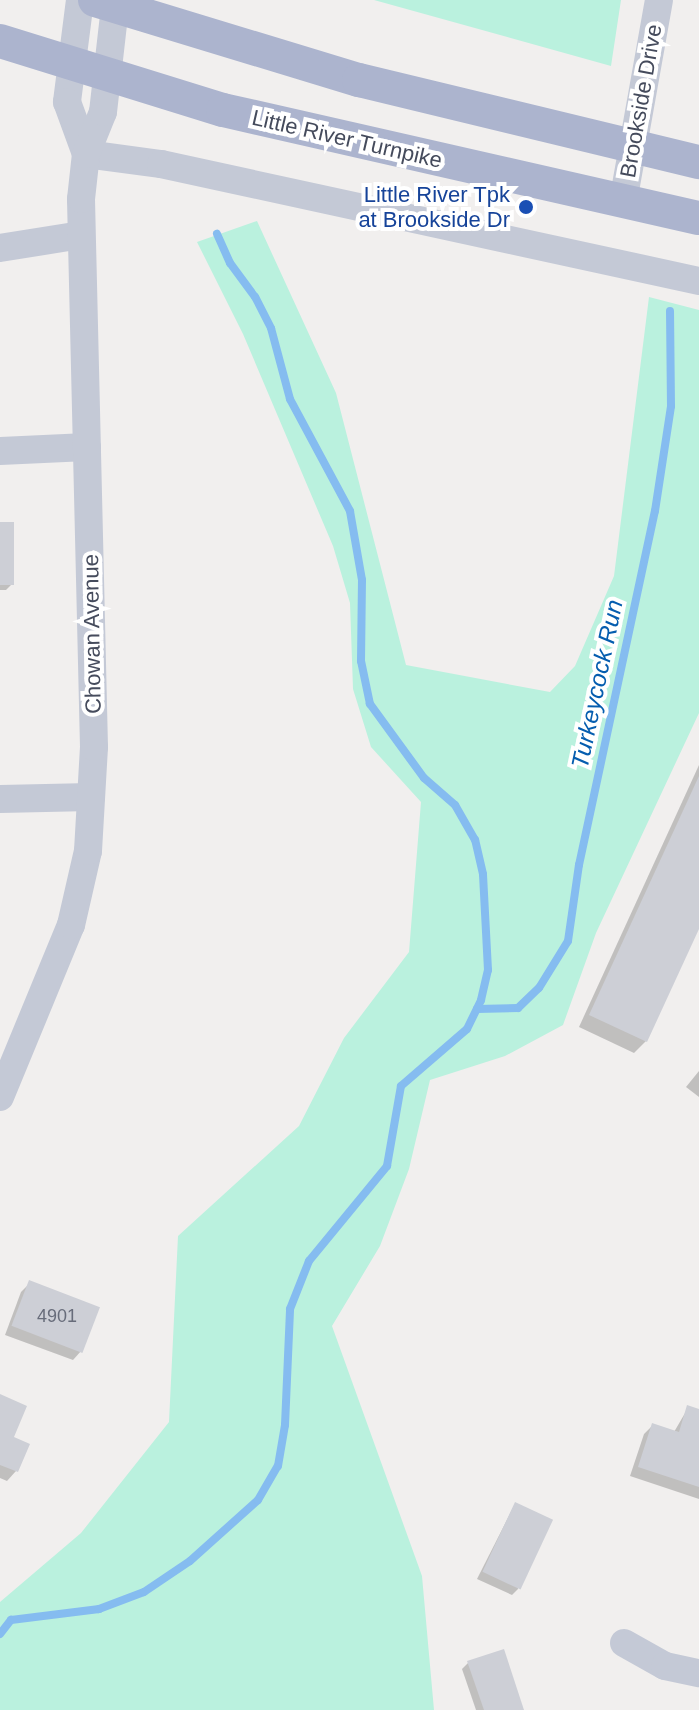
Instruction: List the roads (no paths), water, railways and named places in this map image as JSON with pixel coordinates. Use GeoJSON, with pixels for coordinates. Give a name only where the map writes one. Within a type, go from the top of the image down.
{"type":"FeatureCollection","features":[{"type":"Feature","properties":{"kind":"main road"},"geometry":{"type":"LineString","coordinates":[[105,3],[359,80],[699,162]]}},
{"type":"Feature","properties":{"kind":"main road","name":"Little River Turnpike"},"geometry":{"type":"LineString","coordinates":[[0,41],[223,110],[699,218]]}},
{"type":"Feature","properties":{"kind":"street","name":"Chowan Avenue"},"geometry":{"type":"LineString","coordinates":[[80,0],[67,102],[86,154]]}},
{"type":"Feature","properties":{"kind":"street","name":"Brookside Drive"},"geometry":{"type":"LineString","coordinates":[[623,202],[659,0]]}},
{"type":"Feature","properties":{"kind":"street","name":"Chowan Avenue"},"geometry":{"type":"LineString","coordinates":[[0,1097],[71,925],[87,863],[91,797],[81,235],[86,154],[103,112],[105,3]]}},
{"type":"Feature","properties":{"kind":"street"},"geometry":{"type":"LineString","coordinates":[[86,154],[161,164],[699,281]]}},
{"type":"Feature","properties":{"kind":"street"},"geometry":{"type":"LineString","coordinates":[[0,248],[81,235]]}},
{"type":"Feature","properties":{"kind":"street"},"geometry":{"type":"LineString","coordinates":[[0,451],[87,447]]}},
{"type":"Feature","properties":{"kind":"street"},"geometry":{"type":"LineString","coordinates":[[0,799],[91,797]]}},
{"type":"Feature","properties":{"kind":"street"},"geometry":{"type":"LineString","coordinates":[[624,1643],[665,1666],[699,1673]]}},
{"type":"Feature","properties":{"kind":"waterway","name":"Turkeycock Run"},"geometry":{"type":"LineString","coordinates":[[0,1634],[11,1620],[99,1609],[144,1592],[190,1561],[258,1500],[278,1466],[285,1425],[290,1309],[309,1261],[387,1166],[401,1086],[467,1029],[481,1000],[488,970],[483,874],[475,840],[455,805],[424,778],[370,704],[361,661],[362,580],[350,511],[290,399],[271,328],[255,297],[230,263],[217,234]]}},
{"type":"Feature","properties":{"kind":"waterway","name":"Turkeycock Run"},"geometry":{"type":"LineString","coordinates":[[477,1009],[518,1008],[539,988],[568,941],[579,865],[655,511],[671,406],[670,311]]}},
{"type":"Feature","properties":{"kind":"place","name":"Little River Tpk at Brookside Dr"},"geometry":{"type":"Point","coordinates":[526,207]}}]}
